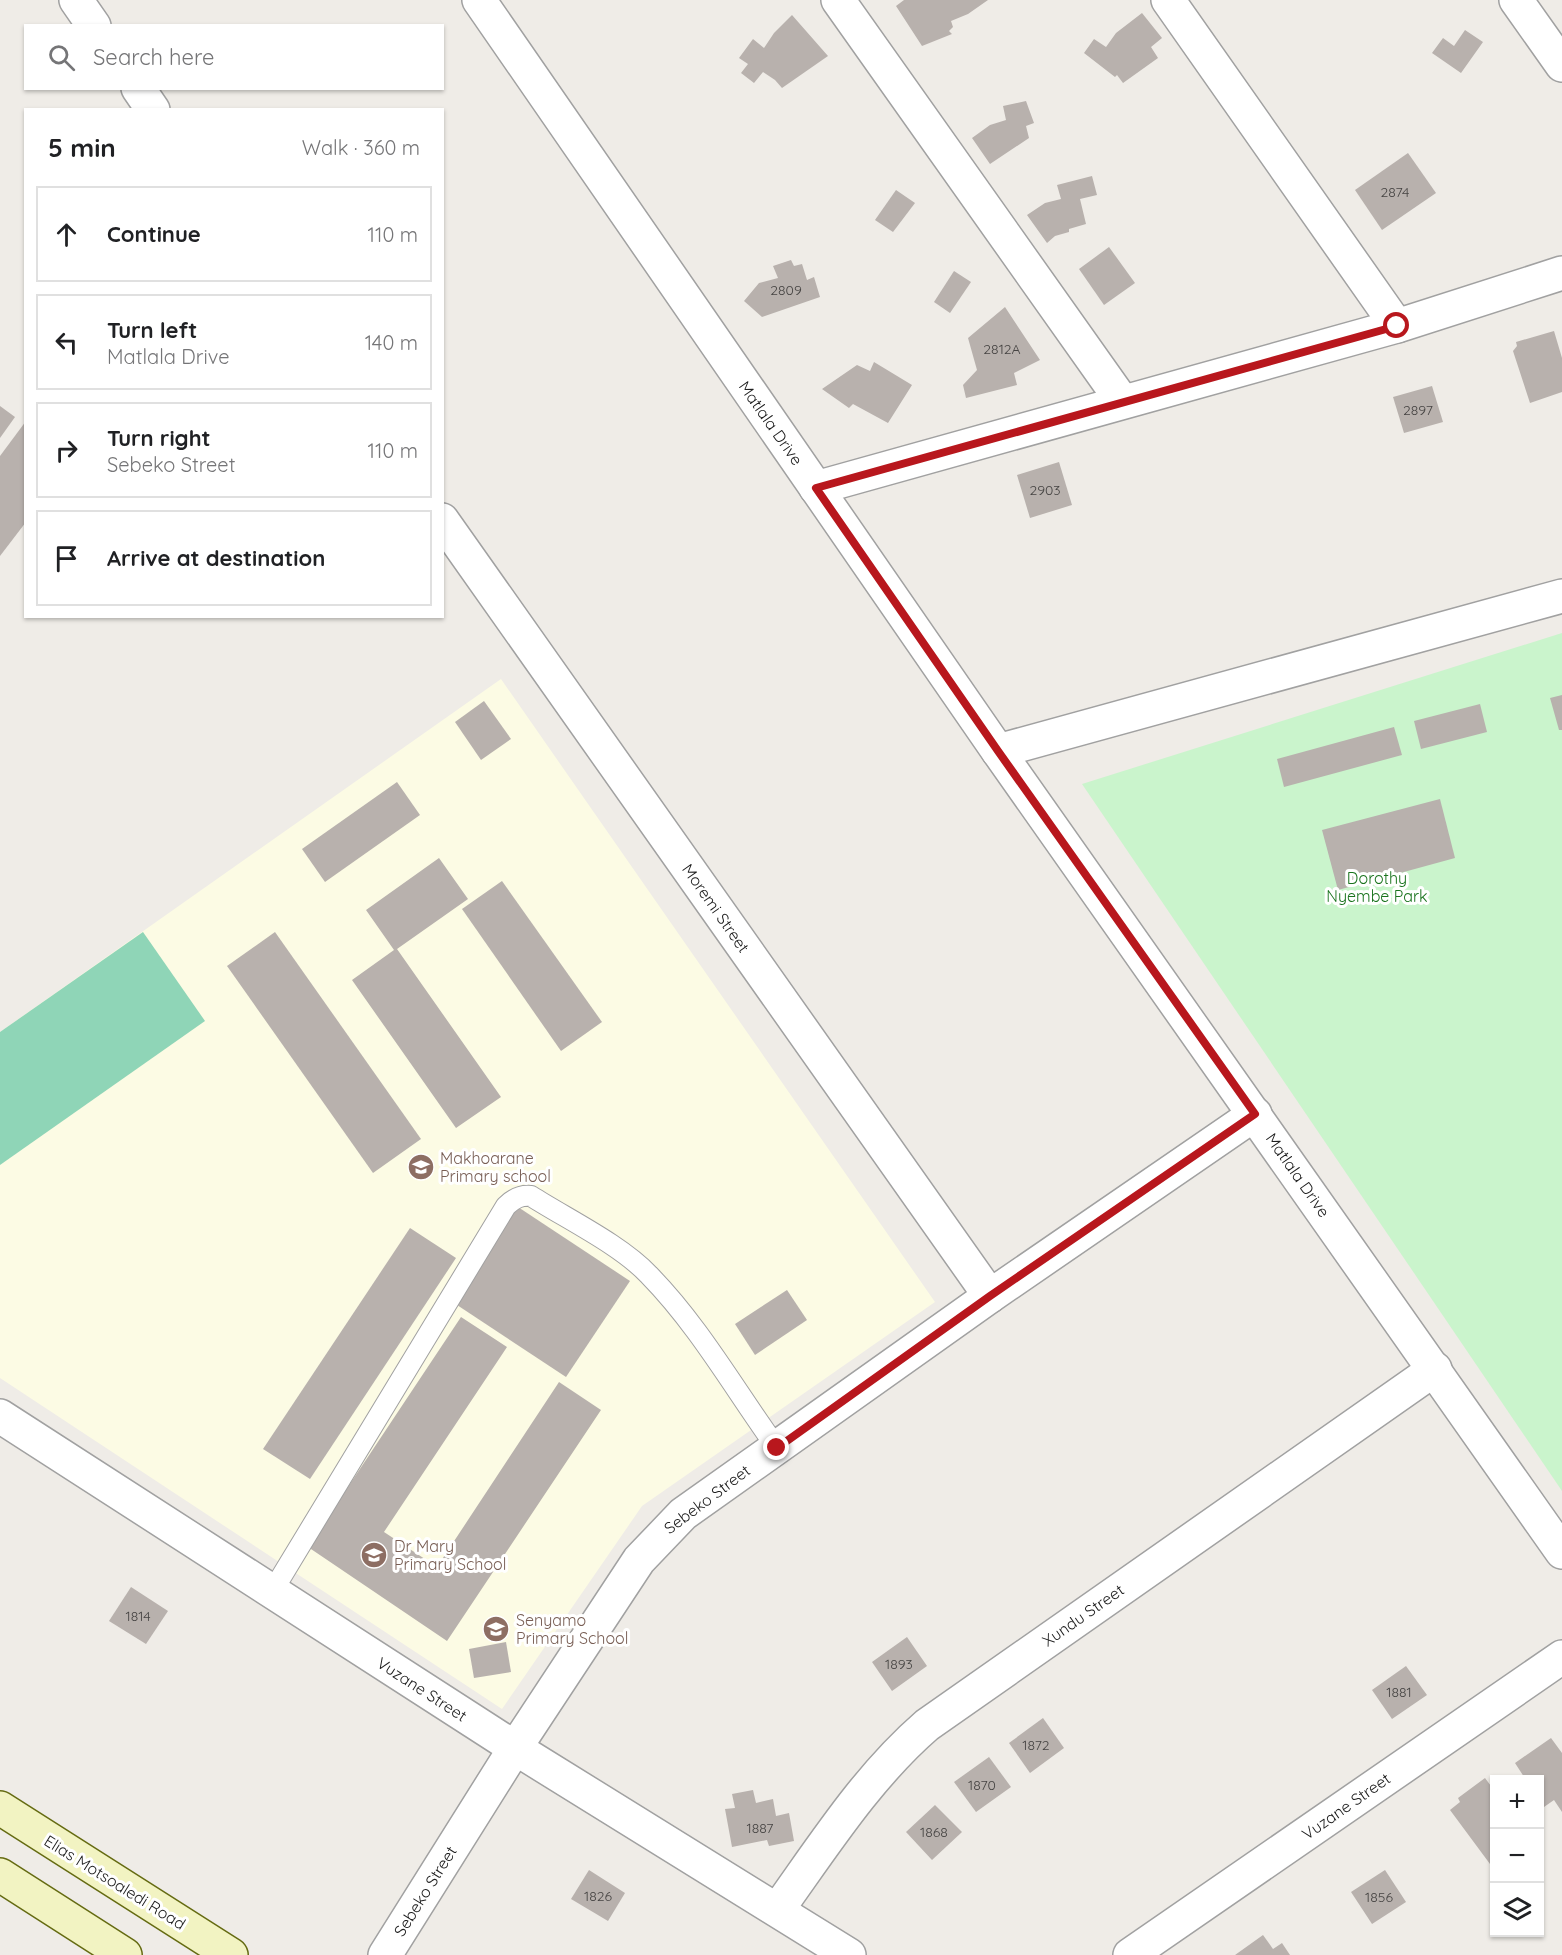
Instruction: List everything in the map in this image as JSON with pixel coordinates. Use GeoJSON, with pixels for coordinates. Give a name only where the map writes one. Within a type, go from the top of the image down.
{"type":"FeatureCollection","features":[{"type":"Feature","properties":{"kind":"main road","name":"Elias Motsoaledi Road"},"geometry":{"type":"LineString","coordinates":[[0,1808],[231,1955]]}},
{"type":"Feature","properties":{"kind":"main road"},"geometry":{"type":"LineString","coordinates":[[0,1875],[125,1955]]}},
{"type":"Feature","properties":{"kind":"street"},"geometry":{"type":"LineString","coordinates":[[76,0],[93,24]]}},
{"type":"Feature","properties":{"kind":"street","name":"Matlala Drive"},"geometry":{"type":"LineString","coordinates":[[479,0],[998,751],[1562,1552]]}},
{"type":"Feature","properties":{"kind":"street"},"geometry":{"type":"LineString","coordinates":[[838,0],[1122,401]]}},
{"type":"Feature","properties":{"kind":"street"},"geometry":{"type":"LineString","coordinates":[[1168,0],[1397,326]]}},
{"type":"Feature","properties":{"kind":"street"},"geometry":{"type":"LineString","coordinates":[[1516,0],[1562,65]]}},
{"type":"Feature","properties":{"kind":"street"},"geometry":{"type":"LineString","coordinates":[[139,90],[152,108]]}},
{"type":"Feature","properties":{"kind":"street"},"geometry":{"type":"LineString","coordinates":[[816,488],[1397,326],[1562,273]]}},
{"type":"Feature","properties":{"kind":"street","name":"Moremi Street"},"geometry":{"type":"LineString","coordinates":[[444,523],[990,1296]]}},
{"type":"Feature","properties":{"kind":"street"},"geometry":{"type":"LineString","coordinates":[[998,751],[1562,596]]}},
{"type":"Feature","properties":{"kind":"street","name":"Sebeko Street"},"geometry":{"type":"LineString","coordinates":[[385,1955],[515,1748],[639,1560],[661,1534],[683,1514],[990,1296],[1255,1114]]}},
{"type":"Feature","properties":{"kind":"street","name":"Xundu Street"},"geometry":{"type":"LineString","coordinates":[[778,1909],[866,1787],[896,1752],[927,1725],[1435,1369]]}},
{"type":"Feature","properties":{"kind":"street","name":"Vuzane Street"},"geometry":{"type":"LineString","coordinates":[[0,1416],[515,1748],[849,1955]]}},
{"type":"Feature","properties":{"kind":"street","name":"Vuzane Street"},"geometry":{"type":"LineString","coordinates":[[1130,1955],[1562,1657]]}},
{"type":"Feature","properties":{"kind":"lane"},"geometry":{"type":"LineString","coordinates":[[272,1592],[506,1206],[511,1200],[523,1196],[531,1196],[628,1257],[649,1274],[688,1321],[777,1448]]}},
{"type":"Feature","properties":{"kind":"shaded area","name":"Makhoarane Primary school"},"geometry":{"type":"Polygon","coordinates":[[[501,679],[935,1302],[642,1506],[502,1709],[0,1378],[0,1032],[501,679]]]}},
{"type":"Feature","properties":{"kind":"green space","name":"Dorothy Nyembe Park"},"geometry":{"type":"Polygon","coordinates":[[[1562,633],[1562,1491],[1082,784],[1562,633]]]}},
{"type":"Feature","properties":{"kind":"green space"},"geometry":{"type":"Polygon","coordinates":[[[143,932],[205,1021],[0,1165],[0,1032],[143,932]]]}},
{"type":"Feature","properties":{"kind":"building"},"geometry":{"type":"Polygon","coordinates":[[[904,0],[988,0],[968,14],[951,21],[953,27],[949,31],[952,34],[922,46],[896,6],[904,0]]]}},
{"type":"Feature","properties":{"kind":"building"},"geometry":{"type":"Polygon","coordinates":[[[1142,13],[1162,38],[1151,47],[1158,58],[1123,83],[1117,75],[1115,77],[1084,53],[1094,39],[1106,47],[1116,33],[1142,13]]]}},
{"type":"Feature","properties":{"kind":"building"},"geometry":{"type":"Polygon","coordinates":[[[792,15],[828,56],[782,88],[763,72],[754,83],[741,73],[748,64],[739,58],[753,39],[764,48],[774,33],[792,15]]]}},
{"type":"Feature","properties":{"kind":"building"},"geometry":{"type":"Polygon","coordinates":[[[1465,30],[1483,42],[1461,73],[1432,53],[1443,38],[1454,46],[1465,30]]]}},
{"type":"Feature","properties":{"kind":"building"},"geometry":{"type":"Polygon","coordinates":[[[1026,101],[1034,123],[1026,126],[1029,138],[990,164],[972,138],[990,125],[1006,120],[1003,106],[1026,101]]]}},
{"type":"Feature","properties":{"kind":"building"},"geometry":{"type":"Polygon","coordinates":[[[1408,153],[1436,193],[1382,230],[1355,190],[1408,153]]]}},
{"type":"Feature","properties":{"kind":"building"},"geometry":{"type":"Polygon","coordinates":[[[1092,176],[1097,195],[1080,199],[1086,224],[1069,229],[1069,232],[1055,236],[1047,243],[1027,215],[1045,203],[1061,199],[1057,185],[1092,176]]]}},
{"type":"Feature","properties":{"kind":"building"},"geometry":{"type":"Polygon","coordinates":[[[896,190],[915,203],[893,232],[875,220],[896,190]]]}},
{"type":"Feature","properties":{"kind":"building"},"geometry":{"type":"Polygon","coordinates":[[[1109,247],[1135,283],[1104,305],[1079,269],[1109,247]]]}},
{"type":"Feature","properties":{"kind":"building"},"geometry":{"type":"Polygon","coordinates":[[[791,260],[794,266],[802,264],[807,280],[814,277],[820,297],[762,317],[744,301],[759,283],[778,278],[773,266],[791,260]]]}},
{"type":"Feature","properties":{"kind":"building"},"geometry":{"type":"Polygon","coordinates":[[[954,271],[971,282],[950,313],[934,302],[954,271]]]}},
{"type":"Feature","properties":{"kind":"building"},"geometry":{"type":"Polygon","coordinates":[[[1005,307],[1040,360],[1014,373],[1017,385],[966,398],[963,385],[977,370],[968,338],[1005,307]]]}},
{"type":"Feature","properties":{"kind":"building"},"geometry":{"type":"Polygon","coordinates":[[[1554,331],[1562,358],[1562,392],[1530,403],[1513,351],[1517,346],[1516,342],[1554,331]]]}},
{"type":"Feature","properties":{"kind":"building"},"geometry":{"type":"Polygon","coordinates":[[[874,362],[912,385],[888,423],[853,404],[849,408],[822,389],[857,365],[870,371],[874,362]]]}},
{"type":"Feature","properties":{"kind":"building"},"geometry":{"type":"Polygon","coordinates":[[[1432,386],[1443,422],[1404,433],[1393,397],[1432,386]]]}},
{"type":"Feature","properties":{"kind":"building"},"geometry":{"type":"Polygon","coordinates":[[[0,406],[15,417],[0,438],[0,406]]]}},
{"type":"Feature","properties":{"kind":"building"},"geometry":{"type":"Polygon","coordinates":[[[24,424],[24,525],[0,556],[0,456],[24,424]]]}},
{"type":"Feature","properties":{"kind":"building"},"geometry":{"type":"Polygon","coordinates":[[[1059,462],[1072,505],[1030,518],[1017,475],[1059,462]]]}},
{"type":"Feature","properties":{"kind":"building"},"geometry":{"type":"Polygon","coordinates":[[[1562,695],[1562,730],[1559,730],[1550,698],[1562,695]]]}},
{"type":"Feature","properties":{"kind":"building"},"geometry":{"type":"Polygon","coordinates":[[[484,701],[511,739],[481,760],[455,722],[484,701]]]}},
{"type":"Feature","properties":{"kind":"building"},"geometry":{"type":"Polygon","coordinates":[[[1480,704],[1487,732],[1421,749],[1414,721],[1480,704]]]}},
{"type":"Feature","properties":{"kind":"building"},"geometry":{"type":"Polygon","coordinates":[[[1394,727],[1402,755],[1284,787],[1277,759],[1394,727]]]}},
{"type":"Feature","properties":{"kind":"building"},"geometry":{"type":"Polygon","coordinates":[[[397,782],[420,815],[325,882],[302,849],[397,782]]]}},
{"type":"Feature","properties":{"kind":"building"},"geometry":{"type":"Polygon","coordinates":[[[1440,799],[1455,858],[1338,890],[1322,830],[1440,799]]]}},
{"type":"Feature","properties":{"kind":"building"},"geometry":{"type":"Polygon","coordinates":[[[439,858],[468,899],[397,949],[501,1097],[456,1128],[352,980],[394,950],[366,910],[439,858]]]}},
{"type":"Feature","properties":{"kind":"building"},"geometry":{"type":"Polygon","coordinates":[[[502,881],[602,1022],[561,1051],[462,909],[502,881]]]}},
{"type":"Feature","properties":{"kind":"building"},"geometry":{"type":"Polygon","coordinates":[[[275,932],[421,1139],[373,1173],[227,966],[275,932]]]}},
{"type":"Feature","properties":{"kind":"building"},"geometry":{"type":"Polygon","coordinates":[[[518,1207],[630,1281],[566,1377],[454,1303],[518,1207]]]}},
{"type":"Feature","properties":{"kind":"building"},"geometry":{"type":"Polygon","coordinates":[[[410,1228],[456,1258],[310,1479],[263,1449],[410,1228]]]}},
{"type":"Feature","properties":{"kind":"building"},"geometry":{"type":"Polygon","coordinates":[[[787,1290],[807,1320],[755,1355],[735,1324],[787,1290]]]}},
{"type":"Feature","properties":{"kind":"building"},"geometry":{"type":"Polygon","coordinates":[[[461,1317],[507,1347],[384,1532],[437,1567],[559,1382],[601,1410],[447,1641],[308,1547],[461,1317]]]}},
{"type":"Feature","properties":{"kind":"building"},"geometry":{"type":"Polygon","coordinates":[[[131,1587],[168,1611],[146,1644],[109,1621],[131,1587]]]}},
{"type":"Feature","properties":{"kind":"building"},"geometry":{"type":"Polygon","coordinates":[[[907,1637],[927,1666],[892,1691],[872,1662],[907,1637]]]}},
{"type":"Feature","properties":{"kind":"building"},"geometry":{"type":"Polygon","coordinates":[[[506,1642],[511,1672],[474,1678],[469,1649],[506,1642]]]}},
{"type":"Feature","properties":{"kind":"building"},"geometry":{"type":"Polygon","coordinates":[[[1406,1666],[1427,1695],[1392,1719],[1372,1690],[1406,1666]]]}},
{"type":"Feature","properties":{"kind":"building"},"geometry":{"type":"Polygon","coordinates":[[[1043,1718],[1064,1748],[1030,1773],[1009,1743],[1043,1718]]]}},
{"type":"Feature","properties":{"kind":"building"},"geometry":{"type":"Polygon","coordinates":[[[1551,1738],[1562,1753],[1562,1812],[1554,1800],[1544,1807],[1544,1775],[1523,1775],[1515,1763],[1551,1738]]]}},
{"type":"Feature","properties":{"kind":"building"},"geometry":{"type":"Polygon","coordinates":[[[989,1757],[1011,1787],[976,1812],[954,1782],[989,1757]]]}},
{"type":"Feature","properties":{"kind":"building"},"geometry":{"type":"Polygon","coordinates":[[[1485,1778],[1490,1785],[1490,1864],[1450,1810],[1460,1802],[1458,1798],[1485,1778]]]}},
{"type":"Feature","properties":{"kind":"building"},"geometry":{"type":"Polygon","coordinates":[[[753,1790],[756,1803],[773,1799],[776,1816],[789,1813],[794,1841],[769,1846],[767,1840],[732,1847],[725,1809],[735,1808],[732,1794],[753,1790]]]}},
{"type":"Feature","properties":{"kind":"building"},"geometry":{"type":"Polygon","coordinates":[[[935,1805],[962,1832],[932,1860],[906,1832],[935,1805]]]}},
{"type":"Feature","properties":{"kind":"building"},"geometry":{"type":"Polygon","coordinates":[[[589,1870],[625,1893],[608,1921],[571,1899],[589,1870]]]}},
{"type":"Feature","properties":{"kind":"building"},"geometry":{"type":"Polygon","coordinates":[[[1385,1870],[1406,1902],[1372,1924],[1351,1892],[1385,1870]]]}},
{"type":"Feature","properties":{"kind":"building"},"geometry":{"type":"Polygon","coordinates":[[[1263,1935],[1273,1949],[1282,1943],[1290,1955],[1235,1955],[1263,1935]]]}},
{"type":"Feature","properties":{"kind":"place","name":"Makhoarane Primary school"},"geometry":{"type":"Point","coordinates":[421,1167]}},
{"type":"Feature","properties":{"kind":"place","name":"Dr Mary Primary School"},"geometry":{"type":"Point","coordinates":[374,1555]}},
{"type":"Feature","properties":{"kind":"place","name":"Senyamo Primary School"},"geometry":{"type":"Point","coordinates":[496,1629]}},
{"type":"Feature","properties":{"kind":"route"},"geometry":{"type":"LineString","coordinates":[[777,1448],[990,1296],[1255,1114],[998,751],[816,488],[1397,326]]}}]}
